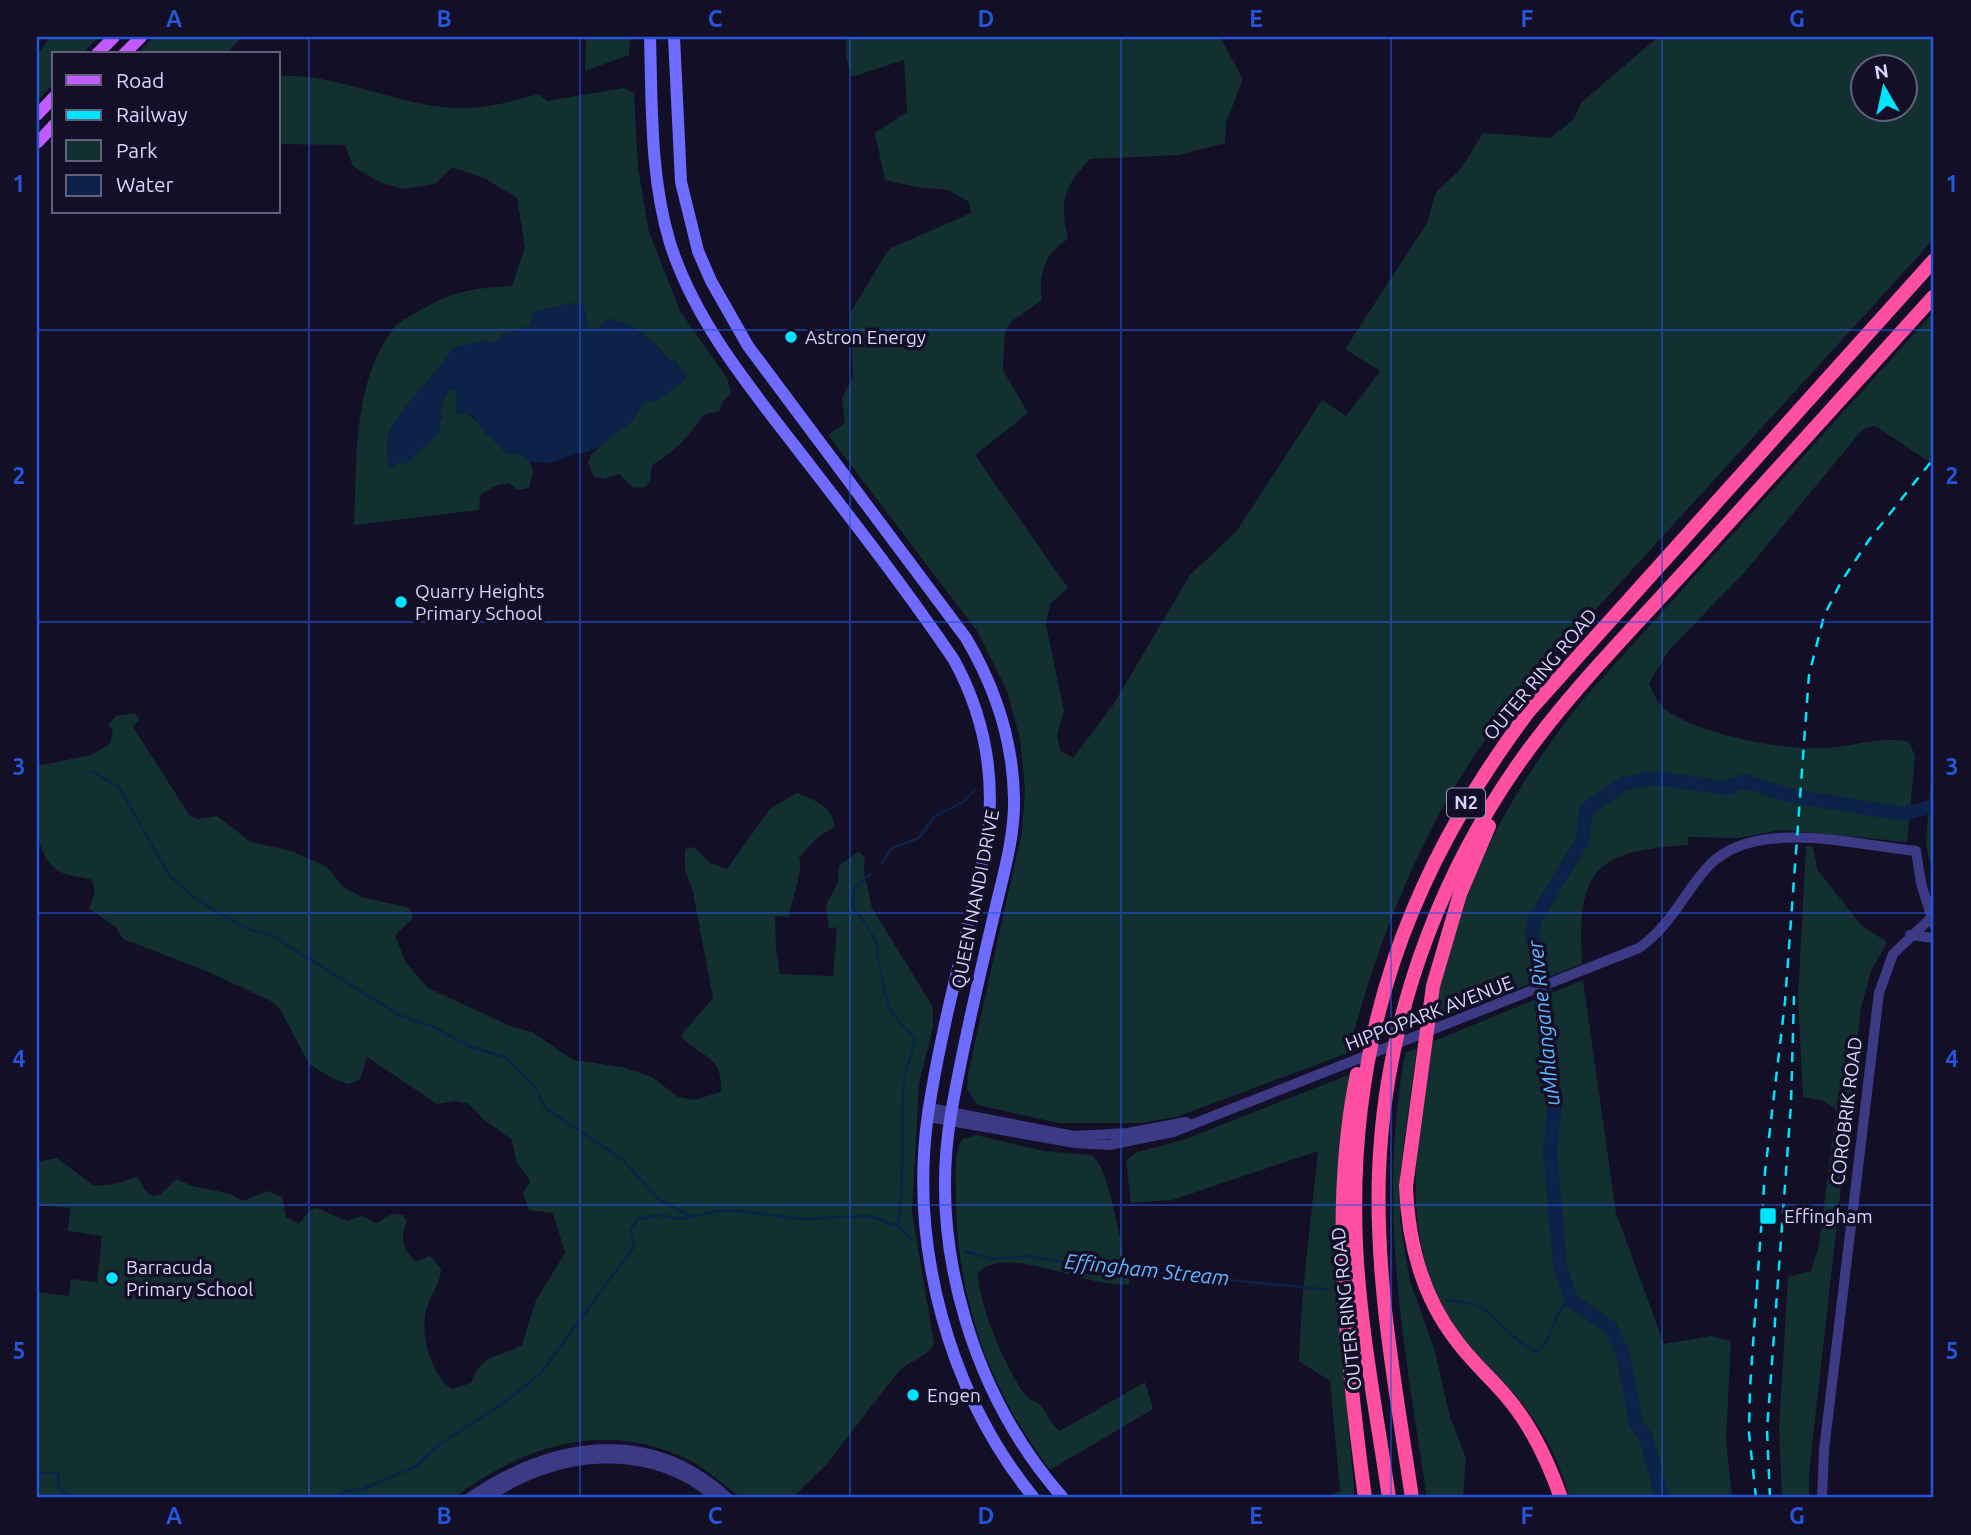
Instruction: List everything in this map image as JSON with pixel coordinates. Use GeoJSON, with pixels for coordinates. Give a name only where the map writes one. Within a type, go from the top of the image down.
{"type":"FeatureCollection","features":[{"type":"Feature","properties":{"kind":"highway","name":"OUTER RING ROAD"},"geometry":{"type":"LineString","coordinates":[[1389,1498],[1359,1281],[1355,1212],[1357,1147],[1375,1027],[1399,943],[1429,868],[1476,787],[1529,711],[1934,260]]}},
{"type":"Feature","properties":{"kind":"highway","name":"OUTER RING ROAD"},"geometry":{"type":"LineString","coordinates":[[1412,1498],[1387,1324],[1381,1260],[1378,1173],[1386,1098],[1403,1010],[1429,930],[1467,849],[1514,770],[1567,701],[1934,296]]}},
{"type":"Feature","properties":{"kind":"highway"},"geometry":{"type":"LineString","coordinates":[[1514,770],[1471,865],[1439,957],[1426,1017],[1406,1185],[1407,1207],[1421,1274],[1441,1318],[1471,1359],[1521,1415],[1544,1453],[1561,1498]]}},
{"type":"Feature","properties":{"kind":"highway"},"geometry":{"type":"LineString","coordinates":[[1365,1498],[1353,1400],[1347,1310],[1344,1200],[1348,1133],[1363,1042],[1378,986],[1408,906],[1429,868]]}},
{"type":"Feature","properties":{"kind":"main road"},"geometry":{"type":"LineString","coordinates":[[99,52],[114,37]]}},
{"type":"Feature","properties":{"kind":"main road"},"geometry":{"type":"LineString","coordinates":[[126,52],[141,37]]}},
{"type":"Feature","properties":{"kind":"main road","name":"QUEEN NANDI DRIVE"},"geometry":{"type":"LineString","coordinates":[[650,37],[659,198],[670,242],[684,280],[703,316],[759,400],[954,660],[972,696],[985,738],[991,787],[988,834],[929,1112],[925,1220],[944,1324],[963,1378],[986,1425],[1034,1498]]}},
{"type":"Feature","properties":{"kind":"main road","name":"QUEEN NANDI DRIVE"},"geometry":{"type":"LineString","coordinates":[[674,37],[681,182],[694,239],[711,281],[748,346],[966,638],[989,679],[1004,727],[1014,798],[1010,841],[951,1117],[947,1213],[953,1264],[963,1311],[1000,1407],[1039,1469],[1063,1498]]}},
{"type":"Feature","properties":{"kind":"main road"},"geometry":{"type":"LineString","coordinates":[[37,115],[52,99]]}},
{"type":"Feature","properties":{"kind":"main road"},"geometry":{"type":"LineString","coordinates":[[37,143],[52,127]]}},
{"type":"Feature","properties":{"kind":"street","name":"HIPPOPARK AVENUE"},"geometry":{"type":"LineString","coordinates":[[929,1112],[1074,1136],[1128,1133],[1202,1120],[1627,954],[1653,938],[1675,914],[1706,867],[1741,844],[1768,837],[1916,851],[1931,910]]}},
{"type":"Feature","properties":{"kind":"street","name":"COROBRIK ROAD"},"geometry":{"type":"LineString","coordinates":[[1822,1498],[1824,1450],[1879,993],[1894,954],[1931,910]]}},
{"type":"Feature","properties":{"kind":"street"},"geometry":{"type":"LineString","coordinates":[[1910,935],[1934,938]]}},
{"type":"Feature","properties":{"kind":"street"},"geometry":{"type":"LineString","coordinates":[[469,1498],[538,1460],[581,1450],[653,1455],[697,1475],[728,1498]]}},
{"type":"Feature","properties":{"kind":"street"},"geometry":{"type":"LineString","coordinates":[[487,1498],[516,1480],[546,1467],[575,1460],[603,1458],[636,1461],[670,1470],[716,1498]]}},
{"type":"Feature","properties":{"kind":"green space"},"geometry":{"type":"Polygon","coordinates":[[[50,37],[99,37],[84,52],[52,52],[52,85],[37,101],[37,55],[50,37]]]}},
{"type":"Feature","properties":{"kind":"green space"},"geometry":{"type":"Polygon","coordinates":[[[154,37],[242,37],[228,52],[139,52],[154,37]]]}},
{"type":"Feature","properties":{"kind":"green space"},"geometry":{"type":"Polygon","coordinates":[[[586,37],[630,37],[629,55],[585,71],[586,37]]]}},
{"type":"Feature","properties":{"kind":"green space"},"geometry":{"type":"Polygon","coordinates":[[[846,37],[1220,37],[1243,79],[1226,123],[1225,143],[1179,155],[1090,159],[1074,178],[1066,195],[1064,214],[1068,239],[1054,250],[1045,265],[1041,281],[1042,300],[1012,321],[1005,332],[1003,370],[1028,413],[975,455],[1068,588],[1050,604],[1046,625],[1064,711],[1057,735],[1060,751],[1073,758],[1113,705],[1190,575],[1236,532],[1322,400],[1346,416],[1380,371],[1345,349],[1427,223],[1436,192],[1460,170],[1483,133],[1550,138],[1574,119],[1581,103],[1658,37],[1934,37],[1934,239],[1548,662],[1497,724],[1447,800],[1407,881],[1374,966],[1348,1053],[1176,1117],[1141,1123],[1058,1123],[978,1105],[967,1089],[968,1074],[1022,831],[1025,789],[1020,739],[1007,691],[977,631],[828,435],[845,423],[842,398],[853,377],[850,313],[889,249],[971,213],[969,202],[948,190],[885,180],[875,133],[907,112],[904,60],[852,77],[846,56],[846,37]]]}},
{"type":"Feature","properties":{"kind":"green space"},"geometry":{"type":"Polygon","coordinates":[[[280,76],[323,79],[432,106],[454,108],[486,106],[539,94],[547,101],[624,88],[634,93],[638,168],[649,232],[680,311],[727,378],[731,394],[723,401],[719,411],[703,415],[680,443],[652,465],[650,481],[645,487],[634,488],[619,474],[604,479],[594,477],[588,462],[591,455],[644,402],[669,361],[651,340],[624,324],[607,319],[597,329],[589,328],[583,305],[534,311],[530,326],[501,335],[495,343],[483,341],[453,348],[399,416],[390,430],[388,445],[388,465],[391,468],[442,418],[443,399],[451,389],[456,390],[458,406],[502,449],[509,455],[516,452],[531,462],[533,473],[529,488],[517,490],[509,483],[495,486],[480,495],[479,510],[354,525],[359,423],[370,373],[380,349],[398,324],[439,300],[473,290],[512,286],[525,247],[517,198],[486,179],[452,167],[435,184],[404,189],[381,183],[353,166],[345,145],[280,144],[280,76]]]}},
{"type":"Feature","properties":{"kind":"green space"},"geometry":{"type":"Polygon","coordinates":[[[1934,312],[1934,465],[1877,427],[1862,430],[1745,572],[1669,650],[1649,683],[1666,710],[1681,719],[1744,740],[1810,748],[1879,741],[1909,742],[1915,756],[1907,842],[1782,830],[1739,838],[1688,837],[1688,845],[1631,853],[1612,861],[1598,872],[1589,887],[1583,907],[1582,964],[1434,1020],[1455,930],[1487,848],[1531,771],[1557,734],[1585,697],[1934,312]]]}},
{"type":"Feature","properties":{"kind":"green space"},"geometry":{"type":"Polygon","coordinates":[[[135,713],[139,720],[133,727],[190,816],[198,819],[217,816],[251,842],[292,851],[327,867],[343,887],[362,897],[410,908],[413,918],[395,935],[406,963],[428,988],[510,1026],[532,1032],[573,1060],[622,1067],[652,1077],[678,1097],[694,1100],[721,1092],[721,1080],[715,1064],[680,1036],[713,998],[693,892],[685,870],[685,849],[694,847],[709,862],[727,869],[770,809],[797,793],[827,809],[835,827],[820,835],[799,857],[799,878],[789,917],[775,916],[780,974],[833,976],[837,927],[829,929],[826,905],[838,882],[839,866],[858,852],[865,857],[864,872],[872,908],[933,1007],[933,1027],[919,1084],[912,1212],[934,1344],[898,1372],[826,1465],[797,1493],[800,1498],[761,1500],[742,1497],[689,1460],[657,1448],[626,1441],[596,1440],[537,1452],[481,1479],[453,1498],[37,1498],[37,1292],[69,1296],[71,1279],[97,1282],[102,1236],[68,1231],[70,1208],[37,1205],[37,1162],[57,1158],[94,1186],[114,1184],[137,1177],[145,1190],[156,1196],[177,1179],[192,1186],[231,1194],[243,1201],[268,1191],[282,1197],[286,1217],[299,1224],[311,1209],[317,1208],[347,1221],[362,1216],[377,1223],[392,1214],[403,1215],[407,1221],[403,1238],[408,1253],[416,1262],[430,1256],[441,1269],[425,1314],[425,1338],[432,1363],[444,1383],[452,1389],[471,1383],[486,1361],[522,1345],[536,1300],[565,1253],[553,1213],[529,1210],[523,1194],[530,1181],[516,1161],[512,1140],[483,1119],[469,1104],[455,1101],[437,1104],[367,1057],[360,1079],[355,1082],[347,1084],[330,1077],[309,1064],[280,1009],[271,1001],[204,970],[123,939],[115,926],[89,909],[95,893],[92,880],[63,873],[49,862],[42,851],[36,823],[37,766],[91,755],[110,744],[113,729],[108,726],[116,716],[135,713]]]}},
{"type":"Feature","properties":{"kind":"green space"},"geometry":{"type":"Polygon","coordinates":[[[1932,762],[1934,765],[1934,883],[1926,844],[1932,762]]]}},
{"type":"Feature","properties":{"kind":"green space"},"geometry":{"type":"Polygon","coordinates":[[[1806,846],[1813,847],[1817,869],[1861,925],[1887,942],[1871,971],[1861,1008],[1809,1473],[1809,1498],[1782,1498],[1779,1427],[1788,1277],[1811,1271],[1819,1245],[1836,1110],[1824,1101],[1803,1097],[1798,997],[1806,846]]]}},
{"type":"Feature","properties":{"kind":"green space"},"geometry":{"type":"Polygon","coordinates":[[[1583,980],[1616,1213],[1664,1344],[1711,1336],[1731,1341],[1726,1441],[1732,1498],[1570,1498],[1559,1466],[1536,1423],[1465,1341],[1443,1306],[1428,1271],[1419,1234],[1416,1159],[1429,1043],[1583,980]]]}},
{"type":"Feature","properties":{"kind":"green space"},"geometry":{"type":"Polygon","coordinates":[[[1417,1048],[1400,1173],[1400,1220],[1410,1281],[1434,1348],[1450,1417],[1466,1458],[1463,1498],[1427,1498],[1397,1277],[1393,1167],[1397,1111],[1405,1053],[1417,1048]]]}},
{"type":"Feature","properties":{"kind":"green space"},"geometry":{"type":"Polygon","coordinates":[[[1351,1074],[1342,1352],[1355,1498],[1323,1498],[1340,1491],[1330,1381],[1299,1361],[1304,1282],[1318,1151],[1172,1200],[1131,1203],[1126,1160],[1137,1152],[1183,1140],[1351,1074]]]}},
{"type":"Feature","properties":{"kind":"green space"},"geometry":{"type":"Polygon","coordinates":[[[976,1135],[1044,1151],[1091,1155],[1104,1176],[1115,1214],[1130,1284],[1095,1281],[1029,1265],[1008,1263],[991,1265],[978,1273],[988,1320],[1012,1374],[1028,1398],[1044,1409],[1060,1431],[1145,1382],[1153,1409],[1050,1470],[1010,1408],[994,1375],[970,1306],[962,1271],[958,1234],[957,1152],[962,1139],[976,1135]]]}},
{"type":"Feature","properties":{"kind":"water"},"geometry":{"type":"Polygon","coordinates":[[[568,303],[583,304],[589,328],[597,329],[608,319],[642,334],[658,347],[668,361],[675,360],[687,379],[659,400],[644,402],[633,421],[599,447],[551,463],[531,462],[516,452],[509,455],[483,431],[473,415],[456,413],[456,390],[451,389],[442,404],[440,432],[406,464],[398,463],[391,468],[388,465],[388,440],[392,426],[453,348],[483,341],[495,343],[501,335],[530,326],[534,311],[553,309],[568,303]]]}},
{"type":"Feature","properties":{"kind":"waterway"},"geometry":{"type":"LineString","coordinates":[[91,771],[119,787],[169,875],[191,895],[250,930],[271,935],[399,1015],[434,1027],[469,1046],[507,1058],[536,1089],[545,1108],[623,1160],[658,1199],[692,1217]]}},
{"type":"Feature","properties":{"kind":"waterway","name":"uMhlangane River"},"geometry":{"type":"LineString","coordinates":[[1662,1498],[1646,1437],[1636,1424],[1623,1355],[1611,1328],[1572,1301],[1560,1268],[1550,1150],[1555,1103],[1545,1024],[1544,983],[1532,934],[1534,921],[1582,841],[1587,809],[1623,784],[1656,778],[1727,788],[1744,781],[1787,795],[1903,814],[1934,806]]}},
{"type":"Feature","properties":{"kind":"waterway"},"geometry":{"type":"LineString","coordinates":[[881,864],[892,848],[919,838],[934,817],[963,802],[975,789]]}},
{"type":"Feature","properties":{"kind":"waterway"},"geometry":{"type":"LineString","coordinates":[[870,874],[854,888],[853,907],[877,944],[877,958],[891,1010],[915,1038],[903,1083],[902,1175],[898,1226],[912,1239]]}},
{"type":"Feature","properties":{"kind":"waterway"},"geometry":{"type":"LineString","coordinates":[[333,1498],[347,1491],[363,1489],[416,1466],[440,1444],[505,1402],[540,1374],[634,1247],[630,1230],[638,1219],[659,1215],[682,1219],[717,1211],[740,1211],[800,1219],[870,1216],[898,1226]]}},
{"type":"Feature","properties":{"kind":"waterway","name":"Effingham Stream"},"geometry":{"type":"LineString","coordinates":[[965,1251],[992,1259],[1027,1256],[1096,1267],[1330,1290]]}},
{"type":"Feature","properties":{"kind":"waterway","name":"Effingham Stream"},"geometry":{"type":"LineString","coordinates":[[1447,1300],[1481,1307],[1522,1343],[1537,1352],[1547,1340],[1563,1306],[1569,1301],[1580,1307]]}},
{"type":"Feature","properties":{"kind":"waterway"},"geometry":{"type":"LineString","coordinates":[[37,1475],[48,1472],[58,1474],[59,1489],[74,1498]]}},
{"type":"Feature","properties":{"kind":"railway"},"geometry":{"type":"LineString","coordinates":[[1756,1498],[1749,1433],[1750,1388],[1765,1172],[1785,1002],[1809,675],[1824,616],[1841,582],[1869,540],[1934,458]]}},
{"type":"Feature","properties":{"kind":"railway"},"geometry":{"type":"LineString","coordinates":[[1770,1498],[1767,1430],[1791,1104],[1794,996]]}},
{"type":"Feature","properties":{"kind":"place","name":"Astron Energy"},"geometry":{"type":"Point","coordinates":[791,337]}},
{"type":"Feature","properties":{"kind":"place","name":"Quarry Heights Primary School"},"geometry":{"type":"Point","coordinates":[401,602]}},
{"type":"Feature","properties":{"kind":"place","name":"Effingham"},"geometry":{"type":"Point","coordinates":[1768,1216]}},
{"type":"Feature","properties":{"kind":"place","name":"Barracuda Primary School"},"geometry":{"type":"Point","coordinates":[112,1278]}},
{"type":"Feature","properties":{"kind":"place","name":"Engen"},"geometry":{"type":"Point","coordinates":[913,1395]}}]}
